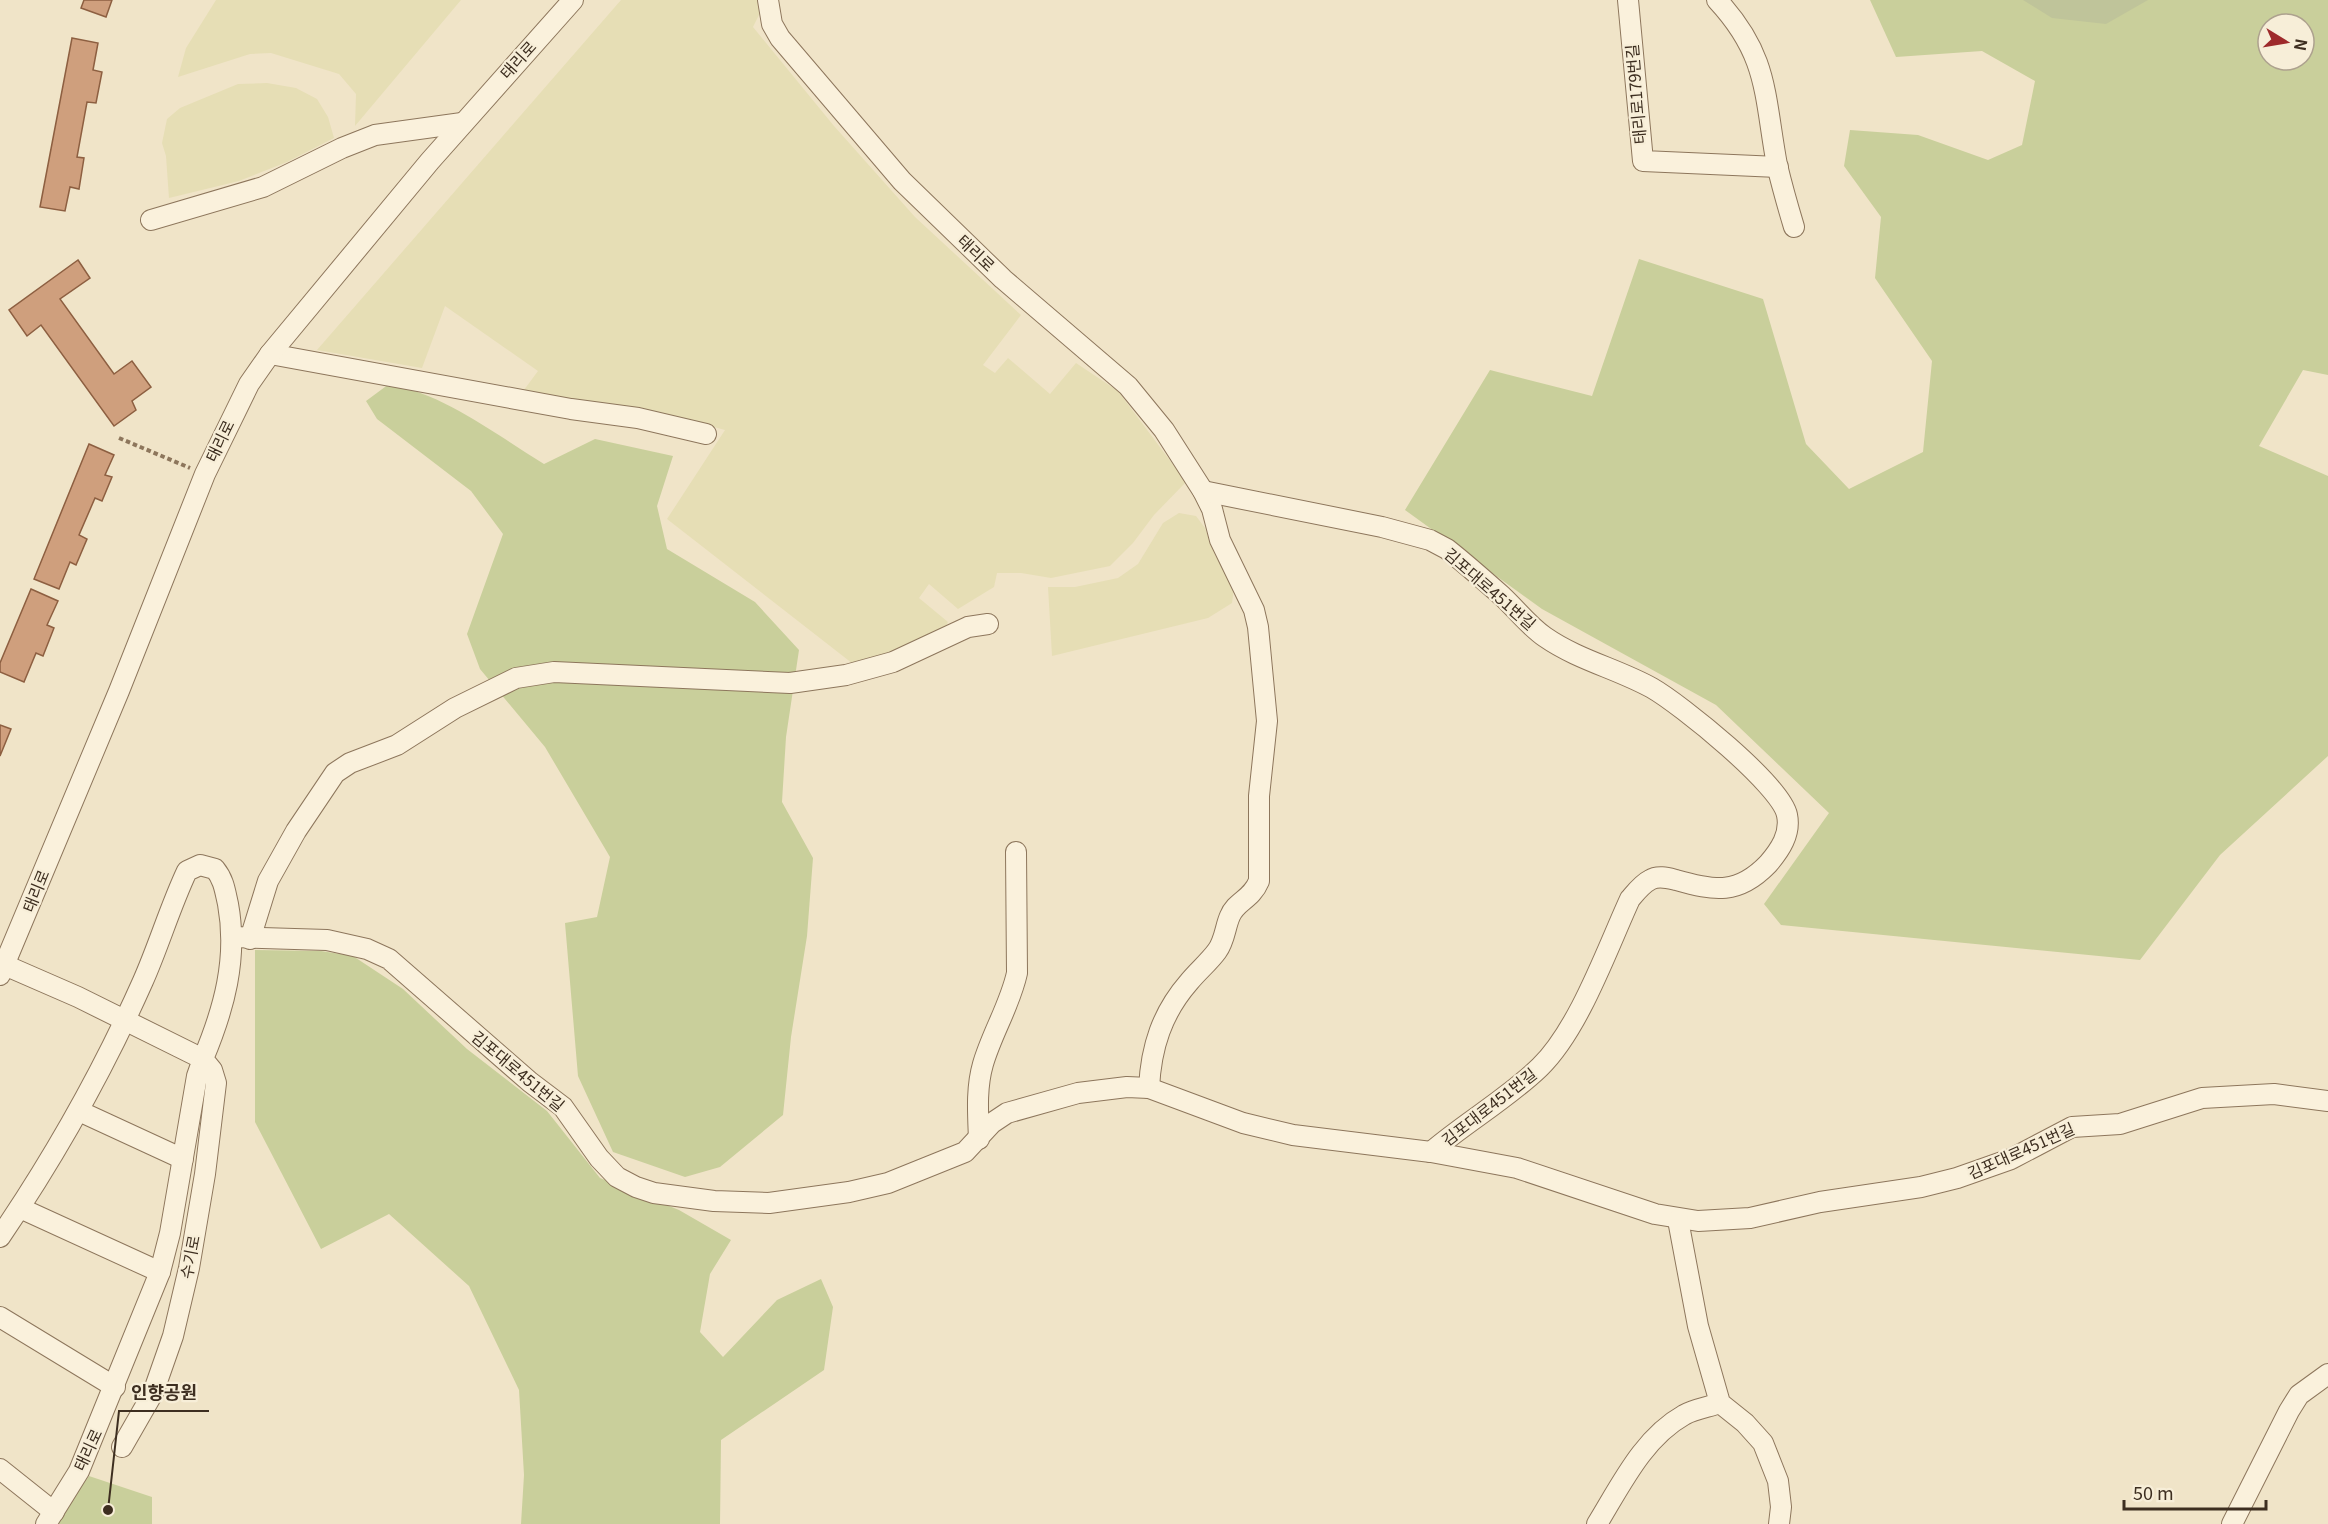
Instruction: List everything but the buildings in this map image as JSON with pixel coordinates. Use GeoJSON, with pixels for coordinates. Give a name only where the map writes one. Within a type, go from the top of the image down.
{"type":"FeatureCollection","features":[{"type":"Feature","properties":{"kind":"street","name":"태리로"},"geometry":{"type":"LineString","coordinates":[[203,1059],[125,1020],[2,968],[119,691],[204,474],[249,384],[270,354],[462,123],[573,0]]}},
{"type":"Feature","properties":{"kind":"street","name":"태리로"},"geometry":{"type":"LineString","coordinates":[[768,0],[772,24],[780,38],[888,166],[1003,279],[1128,386],[1164,430],[1203,491]]}},
{"type":"Feature","properties":{"kind":"street","name":"태리로179번길"},"geometry":{"type":"LineString","coordinates":[[1628,0],[1642,161],[1778,167]]}},
{"type":"Feature","properties":{"kind":"street"},"geometry":{"type":"LineString","coordinates":[[1717,0],[1747,36],[1757,59],[1778,167],[1794,227]]}},
{"type":"Feature","properties":{"kind":"street"},"geometry":{"type":"LineString","coordinates":[[151,220],[263,187],[342,148],[375,135],[462,123]]}},
{"type":"Feature","properties":{"kind":"street"},"geometry":{"type":"LineString","coordinates":[[270,354],[571,409],[638,418],[706,434]]}},
{"type":"Feature","properties":{"kind":"street"},"geometry":{"type":"LineString","coordinates":[[1149,1088],[1153,1052],[1166,1014],[1177,997],[1218,949],[1230,916],[1237,906],[1254,893],[1259,881],[1259,796],[1267,721],[1258,627],[1254,610],[1220,540],[1212,509],[1203,491]]}},
{"type":"Feature","properties":{"kind":"street","name":"김포대로451번길"},"geometry":{"type":"LineString","coordinates":[[1203,491],[1382,527],[1430,540],[1447,549],[1545,637],[1566,650],[1652,688],[1692,717],[1764,781],[1787,813],[1788,829],[1783,843],[1761,870],[1740,884],[1725,890],[1665,877],[1652,878],[1642,885],[1630,899],[1578,1010],[1553,1052],[1522,1084],[1431,1152]]}},
{"type":"Feature","properties":{"kind":"street"},"geometry":{"type":"LineString","coordinates":[[241,938],[268,881],[334,773],[350,763],[397,745],[455,708],[516,678],[554,672],[790,683],[846,675],[893,662],[968,627],[988,624]]}},
{"type":"Feature","properties":{"kind":"street"},"geometry":{"type":"LineString","coordinates":[[979,1139],[979,1082],[983,1064],[1013,989],[1017,973],[1016,852]]}},
{"type":"Feature","properties":{"kind":"street","name":"태리로"},"geometry":{"type":"LineString","coordinates":[[0,1237],[79,1111],[125,1020],[183,880],[192,867],[208,866],[221,877],[241,938],[225,1000],[197,1076],[160,1272],[79,1471],[50,1518]]}},
{"type":"Feature","properties":{"kind":"street","name":"김포대로451번길"},"geometry":{"type":"LineString","coordinates":[[241,938],[281,937],[327,940],[367,949],[389,959],[530,1082],[563,1107],[599,1158],[617,1177],[654,1193],[692,1200],[769,1203],[849,1192],[924,1170],[964,1152],[992,1123],[1007,1113],[1027,1106],[1104,1089],[1149,1088],[1216,1114],[1277,1132],[1335,1142],[1431,1152],[1517,1168],[1678,1220],[1750,1218],[1820,1202],[1921,1188],[1958,1179],[2002,1162],[2072,1127],[2120,1124],[2202,1098],[2274,1094],[2328,1101]]}},
{"type":"Feature","properties":{"kind":"street","name":"수기로"},"geometry":{"type":"LineString","coordinates":[[122,1447],[160,1377],[189,1268],[205,1174],[215,1094],[215,1076],[203,1059]]}},
{"type":"Feature","properties":{"kind":"street"},"geometry":{"type":"LineString","coordinates":[[79,1111],[183,1159]]}},
{"type":"Feature","properties":{"kind":"street"},"geometry":{"type":"LineString","coordinates":[[20,1208],[160,1272]]}},
{"type":"Feature","properties":{"kind":"street"},"geometry":{"type":"LineString","coordinates":[[1678,1220],[1698,1326],[1720,1403],[1745,1423],[1763,1443],[1778,1480],[1779,1524]]}},
{"type":"Feature","properties":{"kind":"street"},"geometry":{"type":"LineString","coordinates":[[0,1317],[115,1387]]}},
{"type":"Feature","properties":{"kind":"street"},"geometry":{"type":"LineString","coordinates":[[2232,1524],[2299,1395],[2328,1374]]}},
{"type":"Feature","properties":{"kind":"street"},"geometry":{"type":"LineString","coordinates":[[1597,1524],[1631,1468],[1653,1440],[1684,1415],[1720,1403]]}},
{"type":"Feature","properties":{"kind":"street"},"geometry":{"type":"LineString","coordinates":[[0,1469],[50,1518]]}},
{"type":"Feature","properties":{"kind":"path"},"geometry":{"type":"LineString","coordinates":[[119,438],[204,474]]}},
{"type":"Feature","properties":{"kind":"shaded area"},"geometry":{"type":"Polygon","coordinates":[[[216,0],[461,0],[355,126],[356,94],[339,74],[271,53],[250,54],[178,77],[186,48],[216,0]]]}},
{"type":"Feature","properties":{"kind":"shaded area"},"geometry":{"type":"Polygon","coordinates":[[[621,0],[759,0],[762,9],[753,27],[834,126],[915,217],[1021,315],[983,365],[995,373],[1008,358],[1050,394],[1076,363],[1118,391],[1186,482],[1110,566],[1051,578],[1021,573],[997,573],[994,587],[958,609],[929,584],[919,598],[948,622],[942,634],[857,667],[667,519],[725,430],[662,413],[521,394],[538,371],[445,306],[422,368],[317,350],[621,0]]]}},
{"type":"Feature","properties":{"kind":"shaded area"},"geometry":{"type":"Polygon","coordinates":[[[267,83],[296,88],[317,99],[328,117],[334,138],[287,162],[239,181],[169,198],[166,156],[162,143],[167,119],[180,108],[238,84],[267,83]]]}},
{"type":"Feature","properties":{"kind":"shaded area"},"geometry":{"type":"Polygon","coordinates":[[[1179,513],[1196,516],[1205,528],[1215,555],[1234,588],[1232,603],[1208,618],[1052,656],[1048,587],[1075,587],[1118,578],[1138,564],[1163,523],[1179,513]]]}},
{"type":"Feature","properties":{"kind":"green space"},"geometry":{"type":"Polygon","coordinates":[[[1870,0],[2328,0],[2328,375],[2303,370],[2259,446],[2328,476],[2328,756],[2220,855],[2140,960],[1781,925],[1764,904],[1829,813],[1716,705],[1542,609],[1405,510],[1490,370],[1592,396],[1639,259],[1763,299],[1806,444],[1849,489],[1923,452],[1932,361],[1875,278],[1881,217],[1844,166],[1850,130],[1918,135],[1988,160],[2022,145],[2035,81],[1982,51],[1896,57],[1870,0]]]}},
{"type":"Feature","properties":{"kind":"green space"},"geometry":{"type":"Polygon","coordinates":[[[2023,0],[2148,0],[2106,24],[2052,18],[2023,0]]]}},
{"type":"Feature","properties":{"kind":"green space"},"geometry":{"type":"Polygon","coordinates":[[[389,384],[410,389],[450,406],[544,464],[595,439],[673,456],[657,506],[667,549],[755,602],[799,650],[786,737],[782,802],[813,858],[807,936],[791,1037],[783,1115],[720,1167],[685,1177],[613,1152],[578,1076],[565,923],[597,917],[610,857],[545,747],[480,669],[467,634],[503,534],[471,491],[377,419],[366,401],[389,384]]]}},
{"type":"Feature","properties":{"kind":"green space"},"geometry":{"type":"Polygon","coordinates":[[[255,950],[321,951],[353,956],[403,989],[467,1049],[547,1111],[600,1178],[679,1210],[731,1240],[710,1274],[700,1332],[723,1357],[777,1300],[821,1279],[833,1307],[824,1370],[721,1440],[720,1524],[521,1524],[524,1475],[519,1390],[469,1286],[389,1214],[321,1249],[255,1122],[255,950]]]}},
{"type":"Feature","properties":{"kind":"green space"},"geometry":{"type":"Polygon","coordinates":[[[89,1476],[152,1497],[152,1524],[54,1524],[89,1476]]]}},
{"type":"Feature","properties":{"kind":"place","name":"인향공원"},"geometry":{"type":"Point","coordinates":[108,1510]}}]}
